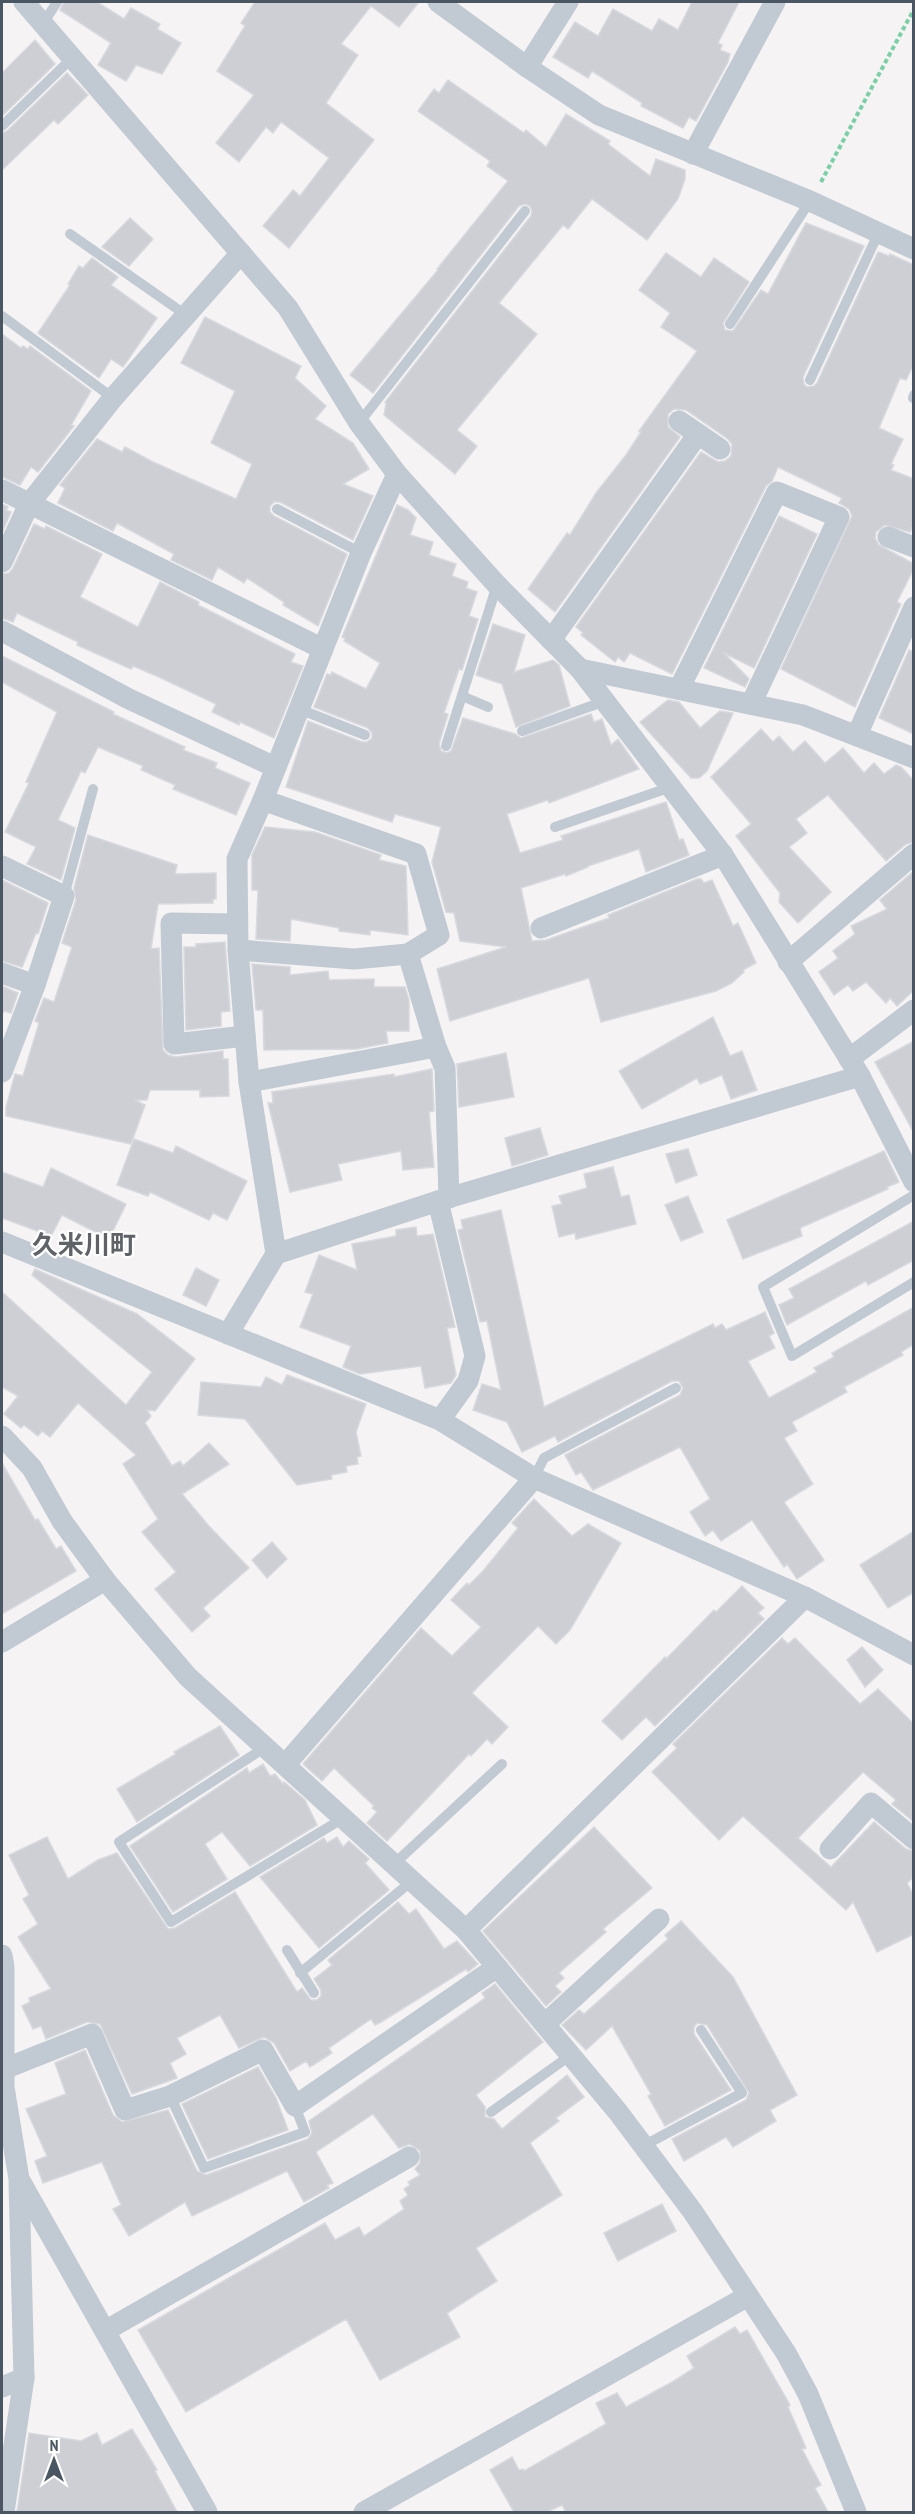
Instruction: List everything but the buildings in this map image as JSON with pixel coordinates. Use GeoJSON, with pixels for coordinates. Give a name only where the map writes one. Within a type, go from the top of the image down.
{"type":"FeatureCollection","features":[{"type":"Feature","properties":{"kind":"street"},"geometry":{"type":"LineString","coordinates":[[24,2],[44,22],[72,58],[288,308],[359,423],[397,474],[497,585],[580,669],[723,855],[855,1068],[914,1182]]}},
{"type":"Feature","properties":{"kind":"street"},"geometry":{"type":"LineString","coordinates":[[438,2],[527,67],[599,115],[810,201],[914,249]]}},
{"type":"Feature","properties":{"kind":"street"},"geometry":{"type":"LineString","coordinates":[[527,67],[568,2]]}},
{"type":"Feature","properties":{"kind":"street"},"geometry":{"type":"LineString","coordinates":[[693,154],[775,2]]}},
{"type":"Feature","properties":{"kind":"street"},"geometry":{"type":"LineString","coordinates":[[2,562],[29,504],[113,398],[241,253]]}},
{"type":"Feature","properties":{"kind":"street"},"geometry":{"type":"LineString","coordinates":[[679,421],[720,449]]}},
{"type":"Feature","properties":{"kind":"street"},"geometry":{"type":"LineString","coordinates":[[551,640],[698,434]]}},
{"type":"Feature","properties":{"kind":"street"},"geometry":{"type":"LineString","coordinates":[[228,1334],[276,1254],[249,1082],[238,950],[237,860],[361,553],[397,474]]}},
{"type":"Feature","properties":{"kind":"street"},"geometry":{"type":"LineString","coordinates":[[2,490],[323,649]]}},
{"type":"Feature","properties":{"kind":"street"},"geometry":{"type":"LineString","coordinates":[[679,689],[777,492],[839,517],[751,704]]}},
{"type":"Feature","properties":{"kind":"street"},"geometry":{"type":"LineString","coordinates":[[888,537],[914,547]]}},
{"type":"Feature","properties":{"kind":"street"},"geometry":{"type":"LineString","coordinates":[[858,735],[914,607]]}},
{"type":"Feature","properties":{"kind":"street"},"geometry":{"type":"LineString","coordinates":[[2,631],[129,699],[275,767]]}},
{"type":"Feature","properties":{"kind":"street"},"geometry":{"type":"LineString","coordinates":[[580,669],[803,715],[914,758]]}},
{"type":"Feature","properties":{"kind":"street"},"geometry":{"type":"LineString","coordinates":[[238,950],[354,959],[408,954],[439,934],[416,854],[263,800]]}},
{"type":"Feature","properties":{"kind":"street"},"geometry":{"type":"LineString","coordinates":[[788,962],[914,854]]}},
{"type":"Feature","properties":{"kind":"street"},"geometry":{"type":"LineString","coordinates":[[541,928],[723,855]]}},
{"type":"Feature","properties":{"kind":"street"},"geometry":{"type":"LineString","coordinates":[[2,866],[64,896],[35,985],[2,1072]]}},
{"type":"Feature","properties":{"kind":"street"},"geometry":{"type":"LineString","coordinates":[[237,924],[171,922],[174,1044],[245,1036]]}},
{"type":"Feature","properties":{"kind":"street"},"geometry":{"type":"LineString","coordinates":[[408,954],[436,1047],[445,1068],[444,1199],[475,1356],[468,1381],[440,1420]]}},
{"type":"Feature","properties":{"kind":"street"},"geometry":{"type":"LineString","coordinates":[[2,973],[35,985]]}},
{"type":"Feature","properties":{"kind":"street"},"geometry":{"type":"LineString","coordinates":[[276,1254],[855,1068],[914,1010]]}},
{"type":"Feature","properties":{"kind":"street"},"geometry":{"type":"LineString","coordinates":[[249,1082],[436,1047]]}},
{"type":"Feature","properties":{"kind":"street"},"geometry":{"type":"LineString","coordinates":[[2,1242],[440,1420],[534,1478],[805,1597],[914,1655]]}},
{"type":"Feature","properties":{"kind":"street"},"geometry":{"type":"LineString","coordinates":[[2,1436],[32,1468],[62,1521],[105,1580],[188,1677],[466,1930],[546,2023],[693,2212],[786,2353],[808,2394],[856,2512]]}},
{"type":"Feature","properties":{"kind":"street"},"geometry":{"type":"LineString","coordinates":[[285,1765],[534,1478]]}},
{"type":"Feature","properties":{"kind":"street"},"geometry":{"type":"LineString","coordinates":[[2,1642],[105,1580]]}},
{"type":"Feature","properties":{"kind":"street"},"geometry":{"type":"LineString","coordinates":[[466,1930],[805,1597]]}},
{"type":"Feature","properties":{"kind":"street"},"geometry":{"type":"LineString","coordinates":[[830,1848],[871,1803],[914,1839]]}},
{"type":"Feature","properties":{"kind":"street"},"geometry":{"type":"LineString","coordinates":[[546,2023],[659,1919]]}},
{"type":"Feature","properties":{"kind":"street"},"geometry":{"type":"LineString","coordinates":[[2,1964],[3,2081],[19,2179],[24,2378],[4,2512]]}},
{"type":"Feature","properties":{"kind":"street"},"geometry":{"type":"LineString","coordinates":[[3,2081],[92,2034],[125,2110],[170,2096],[263,2050],[295,2106],[497,1967]]}},
{"type":"Feature","properties":{"kind":"street"},"geometry":{"type":"LineString","coordinates":[[105,2331],[409,2157]]}},
{"type":"Feature","properties":{"kind":"street"},"geometry":{"type":"LineString","coordinates":[[19,2179],[207,2512]]}},
{"type":"Feature","properties":{"kind":"street"},"geometry":{"type":"LineString","coordinates":[[364,2512],[748,2296]]}},
{"type":"Feature","properties":{"kind":"street"},"geometry":{"type":"LineString","coordinates":[[2,2387],[24,2378]]}},
{"type":"Feature","properties":{"kind":"lane"},"geometry":{"type":"LineString","coordinates":[[44,22],[57,2]]}},
{"type":"Feature","properties":{"kind":"lane"},"geometry":{"type":"LineString","coordinates":[[2,126],[72,58]]}},
{"type":"Feature","properties":{"kind":"lane"},"geometry":{"type":"LineString","coordinates":[[730,324],[810,201]]}},
{"type":"Feature","properties":{"kind":"lane"},"geometry":{"type":"LineString","coordinates":[[359,423],[525,211]]}},
{"type":"Feature","properties":{"kind":"lane"},"geometry":{"type":"LineString","coordinates":[[69,234],[186,315]]}},
{"type":"Feature","properties":{"kind":"lane"},"geometry":{"type":"LineString","coordinates":[[810,380],[878,234]]}},
{"type":"Feature","properties":{"kind":"lane"},"geometry":{"type":"LineString","coordinates":[[2,316],[113,398]]}},
{"type":"Feature","properties":{"kind":"lane"},"geometry":{"type":"LineString","coordinates":[[278,509],[361,553]]}},
{"type":"Feature","properties":{"kind":"lane"},"geometry":{"type":"LineString","coordinates":[[446,746],[497,585]]}},
{"type":"Feature","properties":{"kind":"lane"},"geometry":{"type":"LineString","coordinates":[[462,696],[488,707]]}},
{"type":"Feature","properties":{"kind":"lane"},"geometry":{"type":"LineString","coordinates":[[522,731],[605,701]]}},
{"type":"Feature","properties":{"kind":"lane"},"geometry":{"type":"LineString","coordinates":[[299,709],[365,735]]}},
{"type":"Feature","properties":{"kind":"lane"},"geometry":{"type":"LineString","coordinates":[[555,827],[670,787]]}},
{"type":"Feature","properties":{"kind":"lane"},"geometry":{"type":"LineString","coordinates":[[64,896],[93,789]]}},
{"type":"Feature","properties":{"kind":"lane"},"geometry":{"type":"LineString","coordinates":[[914,1195],[763,1287],[792,1356],[914,1282]]}},
{"type":"Feature","properties":{"kind":"lane"},"geometry":{"type":"LineString","coordinates":[[534,1478],[544,1458],[676,1388]]}},
{"type":"Feature","properties":{"kind":"lane"},"geometry":{"type":"LineString","coordinates":[[264,1748],[119,1842],[171,1922],[342,1819]]}},
{"type":"Feature","properties":{"kind":"lane"},"geometry":{"type":"LineString","coordinates":[[394,1864],[502,1764]]}},
{"type":"Feature","properties":{"kind":"lane"},"geometry":{"type":"LineString","coordinates":[[300,1973],[412,1881]]}},
{"type":"Feature","properties":{"kind":"lane"},"geometry":{"type":"LineString","coordinates":[[287,1950],[314,1993]]}},
{"type":"Feature","properties":{"kind":"lane"},"geometry":{"type":"LineString","coordinates":[[643,2146],[742,2092],[701,2030]]}},
{"type":"Feature","properties":{"kind":"lane"},"geometry":{"type":"LineString","coordinates":[[491,2112],[571,2055]]}},
{"type":"Feature","properties":{"kind":"lane"},"geometry":{"type":"LineString","coordinates":[[170,2096],[204,2168],[305,2132],[295,2106]]}},
{"type":"Feature","properties":{"kind":"path"},"geometry":{"type":"LineString","coordinates":[[810,201],[914,9]]}},
{"type":"Feature","properties":{"kind":"district","name":"久米川町"},"geometry":{"type":"Point","coordinates":[84,1244]}}]}
